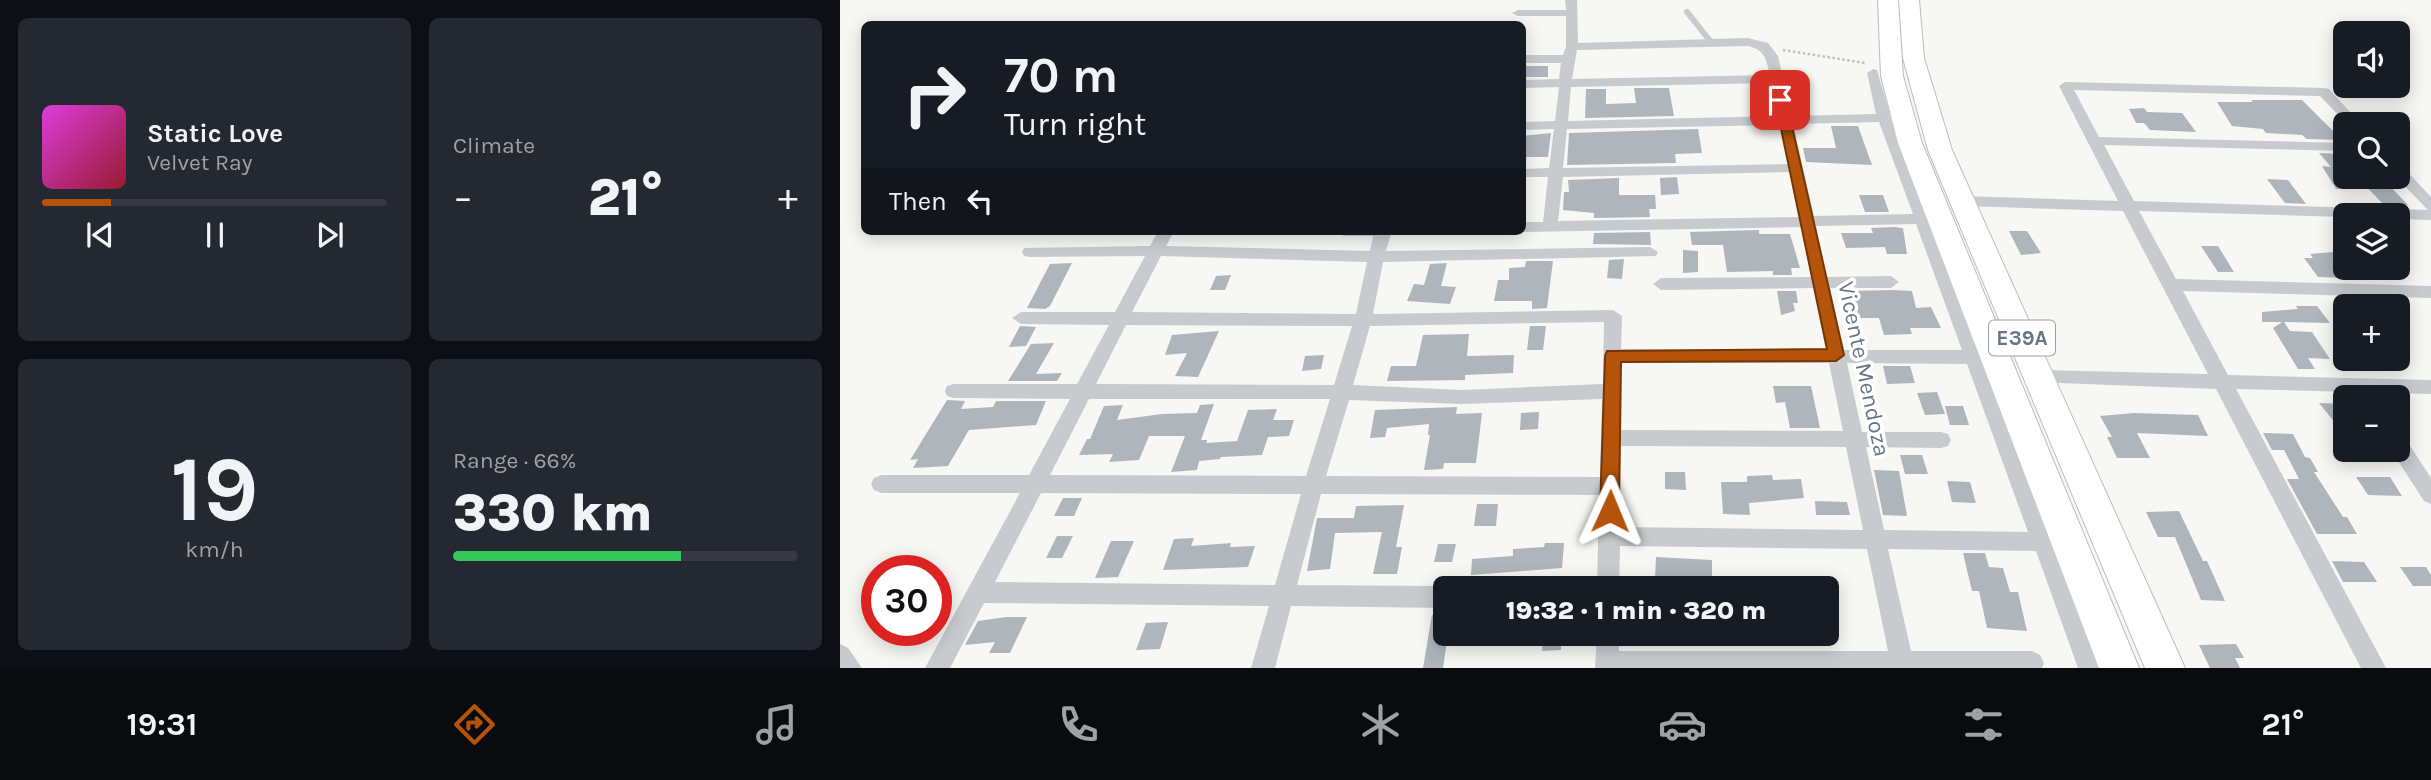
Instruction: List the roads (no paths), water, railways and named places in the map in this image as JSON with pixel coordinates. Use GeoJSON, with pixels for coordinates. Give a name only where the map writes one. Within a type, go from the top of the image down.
{"type":"FeatureCollection","features":[{"type":"Feature","properties":{"kind":"main road","name":"E39A"},"geometry":{"type":"LineString","coordinates":[[1888,0],[1893,118],[1941,213],[2039,377],[2165,668]]}},
{"type":"Feature","properties":{"kind":"main road","name":"E39A"},"geometry":{"type":"LineString","coordinates":[[1909,0],[1912,54],[1940,150],[1941,213],[1983,357],[2055,542],[2119,668]]}},
{"type":"Feature","properties":{"kind":"street"},"geometry":{"type":"LineString","coordinates":[[1518,13],[1572,6],[1570,53],[1550,226]]}},
{"type":"Feature","properties":{"kind":"street","name":"Vicente Mendoza"},"geometry":{"type":"LineString","coordinates":[[1711,42],[1748,41],[1764,46],[1772,56],[1902,665]]}},
{"type":"Feature","properties":{"kind":"street"},"geometry":{"type":"LineString","coordinates":[[1526,58],[1711,42]]}},
{"type":"Feature","properties":{"kind":"street"},"geometry":{"type":"LineString","coordinates":[[1526,125],[1893,118],[1873,69]]}},
{"type":"Feature","properties":{"kind":"street"},"geometry":{"type":"LineString","coordinates":[[1526,84],[1776,79]]}},
{"type":"Feature","properties":{"kind":"street"},"geometry":{"type":"LineString","coordinates":[[2343,112],[2324,92],[2065,86],[2374,668]]}},
{"type":"Feature","properties":{"kind":"street"},"geometry":{"type":"LineString","coordinates":[[2095,141],[2333,147]]}},
{"type":"Feature","properties":{"kind":"street"},"geometry":{"type":"LineString","coordinates":[[1526,173],[1796,168]]}},
{"type":"Feature","properties":{"kind":"street"},"geometry":{"type":"LineString","coordinates":[[2410,183],[2431,206]]}},
{"type":"Feature","properties":{"kind":"street"},"geometry":{"type":"LineString","coordinates":[[1526,227],[1807,220],[2130,207],[2431,215]]}},
{"type":"Feature","properties":{"kind":"street"},"geometry":{"type":"LineString","coordinates":[[1590,253],[1591,225]]}},
{"type":"Feature","properties":{"kind":"street"},"geometry":{"type":"LineString","coordinates":[[937,668],[1164,235]]}},
{"type":"Feature","properties":{"kind":"street"},"geometry":{"type":"LineString","coordinates":[[1263,668],[1340,392],[1363,320],[1382,235]]}},
{"type":"Feature","properties":{"kind":"street"},"geometry":{"type":"LineString","coordinates":[[1030,252],[1156,251],[1377,257],[1650,252]]}},
{"type":"Feature","properties":{"kind":"street"},"geometry":{"type":"LineString","coordinates":[[1661,284],[1891,282]]}},
{"type":"Feature","properties":{"kind":"street"},"geometry":{"type":"LineString","coordinates":[[2170,285],[2431,292]]}},
{"type":"Feature","properties":{"kind":"street"},"geometry":{"type":"LineString","coordinates":[[1021,318],[1363,320],[1614,316],[1608,576]]}},
{"type":"Feature","properties":{"kind":"street"},"geometry":{"type":"LineString","coordinates":[[1613,356],[1983,357]]}},
{"type":"Feature","properties":{"kind":"street"},"geometry":{"type":"LineString","coordinates":[[2039,377],[2222,383],[2333,390]]}},
{"type":"Feature","properties":{"kind":"street"},"geometry":{"type":"LineString","coordinates":[[2410,389],[2431,387]]}},
{"type":"Feature","properties":{"kind":"street"},"geometry":{"type":"LineString","coordinates":[[954,391],[1340,392],[1462,397],[1613,391]]}},
{"type":"Feature","properties":{"kind":"street"},"geometry":{"type":"LineString","coordinates":[[1612,438],[1941,440]]}},
{"type":"Feature","properties":{"kind":"street"},"geometry":{"type":"LineString","coordinates":[[2410,462],[2431,495]]}},
{"type":"Feature","properties":{"kind":"street"},"geometry":{"type":"LineString","coordinates":[[881,484],[1610,486]]}},
{"type":"Feature","properties":{"kind":"street"},"geometry":{"type":"LineString","coordinates":[[1610,536],[2055,542],[2090,668]]}},
{"type":"Feature","properties":{"kind":"street"},"geometry":{"type":"LineString","coordinates":[[977,592],[1433,597]]}},
{"type":"Feature","properties":{"kind":"street"},"geometry":{"type":"LineString","coordinates":[[1608,646],[1607,666],[2032,663]]}},
{"type":"Feature","properties":{"kind":"street"},"geometry":{"type":"LineString","coordinates":[[840,656],[850,668]]}},
{"type":"Feature","properties":{"kind":"lane"},"geometry":{"type":"LineString","coordinates":[[1687,12],[1711,42]]}}]}
